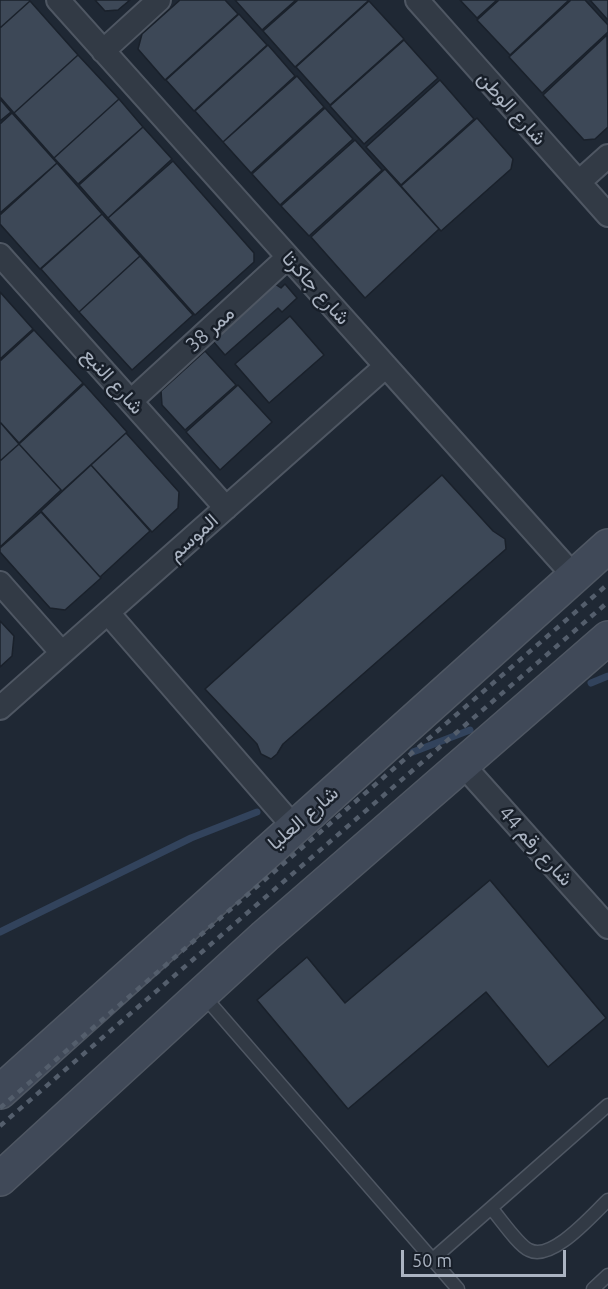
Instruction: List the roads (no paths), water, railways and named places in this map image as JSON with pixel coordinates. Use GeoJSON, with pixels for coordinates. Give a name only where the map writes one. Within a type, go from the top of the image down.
{"type":"FeatureCollection","features":[{"type":"Feature","properties":{"kind":"main road","name":"شارع العليا"},"geometry":{"type":"LineString","coordinates":[[0,1092],[293,826],[422,714],[608,546]]}},
{"type":"Feature","properties":{"kind":"main road"},"geometry":{"type":"LineString","coordinates":[[0,1179],[202,994],[608,638]]}},
{"type":"Feature","properties":{"kind":"street","name":"شارع جاكرتا"},"geometry":{"type":"LineString","coordinates":[[57,0],[574,576]]}},
{"type":"Feature","properties":{"kind":"street"},"geometry":{"type":"LineString","coordinates":[[103,51],[159,0]]}},
{"type":"Feature","properties":{"kind":"street","name":"شارع الوطن"},"geometry":{"type":"LineString","coordinates":[[417,0],[608,215]]}},
{"type":"Feature","properties":{"kind":"street"},"geometry":{"type":"LineString","coordinates":[[579,182],[608,156]]}},
{"type":"Feature","properties":{"kind":"street","name":"شارع النبع"},"geometry":{"type":"LineString","coordinates":[[0,255],[226,508]]}},
{"type":"Feature","properties":{"kind":"street","name":"ممر 38"},"geometry":{"type":"LineString","coordinates":[[131,400],[288,257]]}},
{"type":"Feature","properties":{"kind":"street","name":"الموسم"},"geometry":{"type":"LineString","coordinates":[[0,708],[386,366]]}},
{"type":"Feature","properties":{"kind":"street"},"geometry":{"type":"LineString","coordinates":[[0,583],[62,653]]}},
{"type":"Feature","properties":{"kind":"street"},"geometry":{"type":"LineString","coordinates":[[108,612],[293,826]]}},
{"type":"Feature","properties":{"kind":"street","name":"شارع رقم 44"},"geometry":{"type":"LineString","coordinates":[[463,765],[608,927]]}},
{"type":"Feature","properties":{"kind":"lane"},"geometry":{"type":"LineString","coordinates":[[202,994],[434,1258],[458,1289]]}},
{"type":"Feature","properties":{"kind":"lane"},"geometry":{"type":"LineString","coordinates":[[434,1258],[608,1105]]}},
{"type":"Feature","properties":{"kind":"lane"},"geometry":{"type":"LineString","coordinates":[[491,1208],[528,1250],[543,1253],[555,1248],[608,1200]]}},
{"type":"Feature","properties":{"kind":"lane"},"geometry":{"type":"LineString","coordinates":[[593,1289],[608,1275]]}},
{"type":"Feature","properties":{"kind":"waterway"},"geometry":{"type":"LineString","coordinates":[[591,683],[608,676]]}},
{"type":"Feature","properties":{"kind":"waterway"},"geometry":{"type":"LineString","coordinates":[[413,752],[470,730]]}},
{"type":"Feature","properties":{"kind":"waterway"},"geometry":{"type":"LineString","coordinates":[[0,932],[191,838],[257,812]]}},
{"type":"Feature","properties":{"kind":"railway"},"geometry":{"type":"LineString","coordinates":[[0,1108],[608,584]]}},
{"type":"Feature","properties":{"kind":"railway"},"geometry":{"type":"LineString","coordinates":[[0,1126],[608,602]]}}]}
